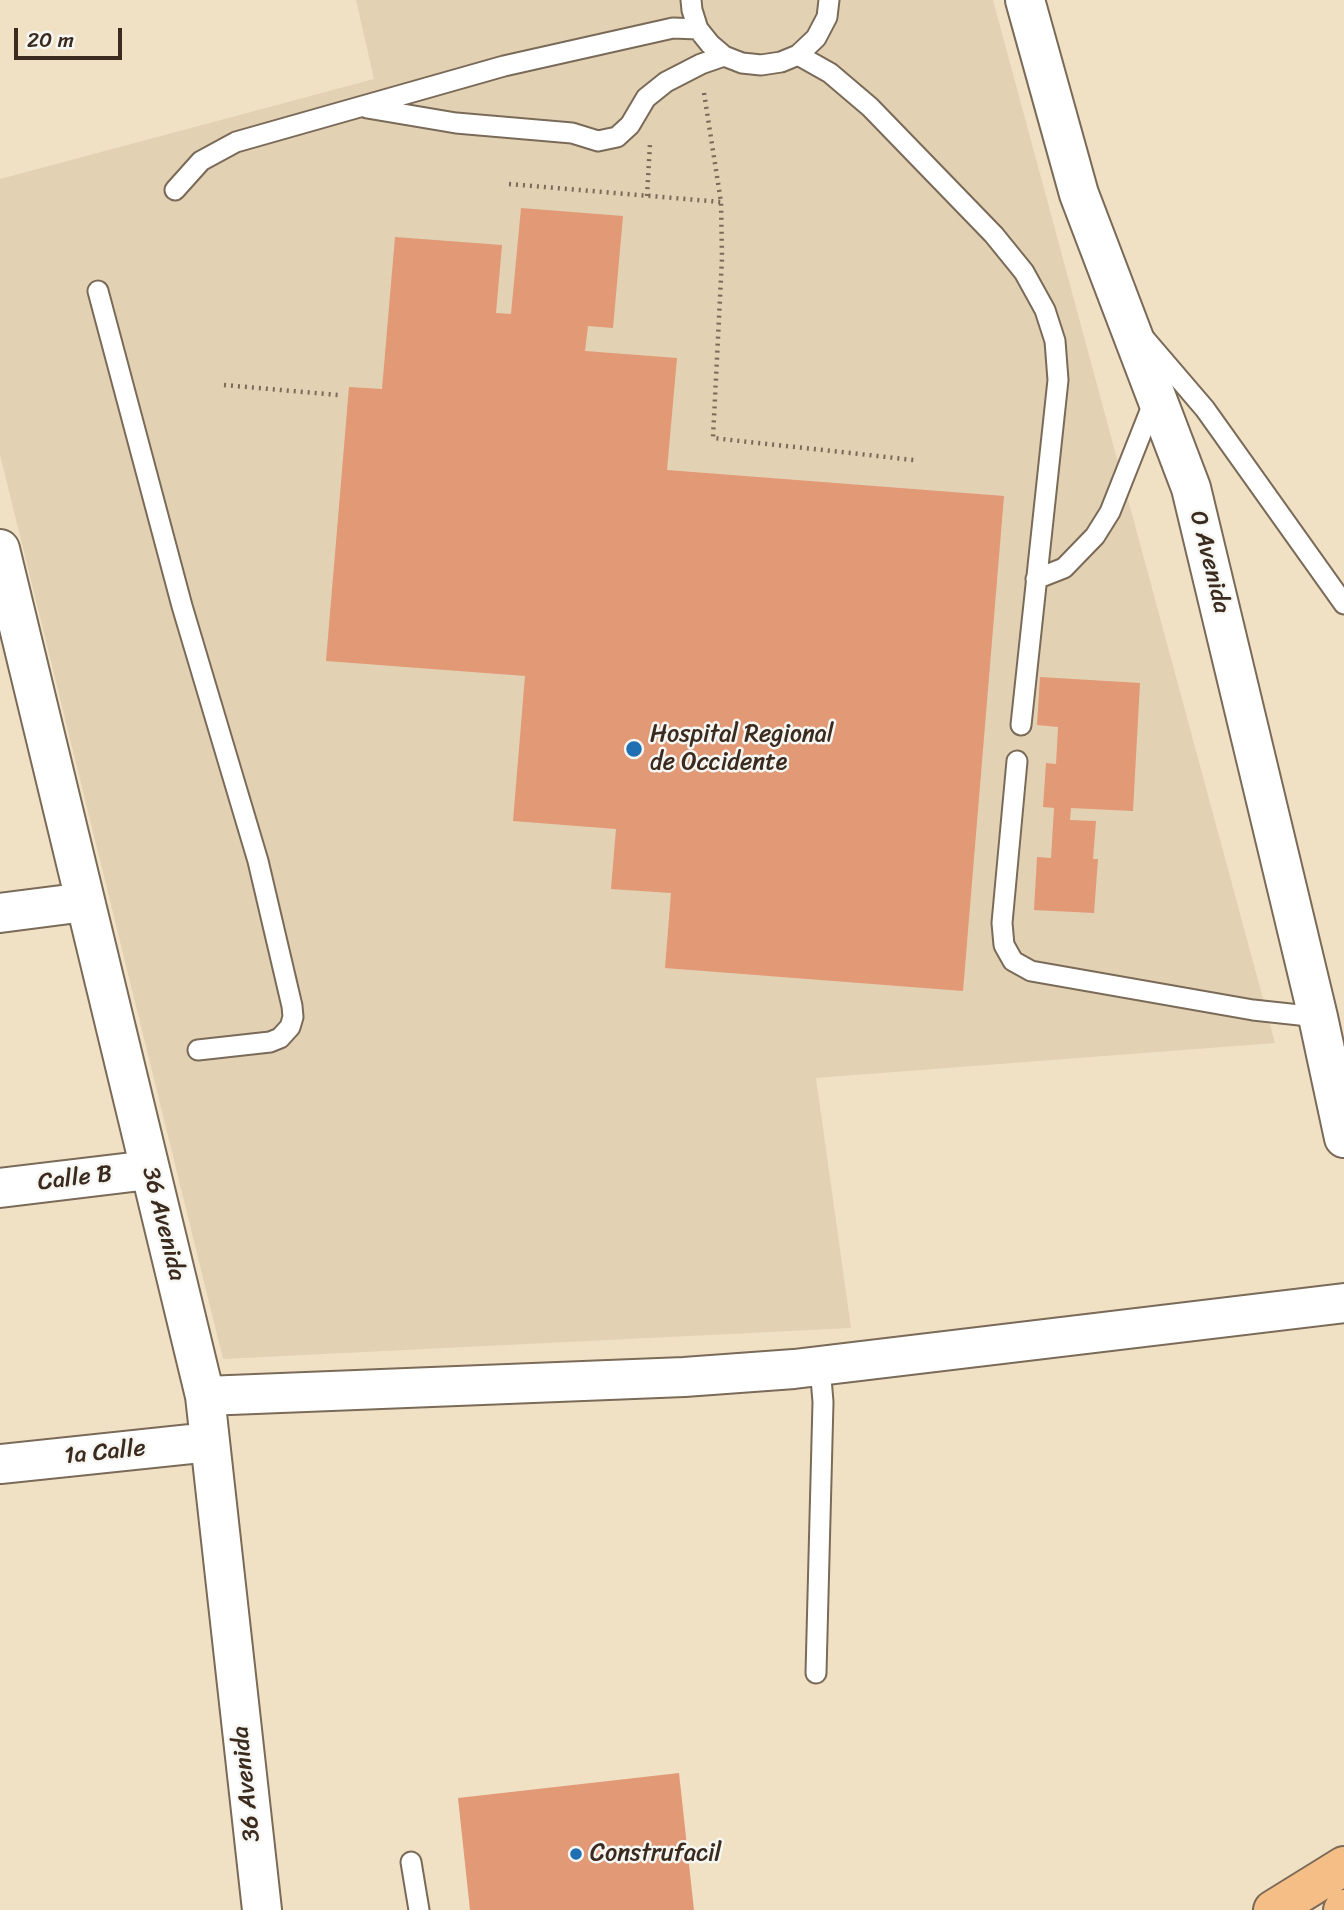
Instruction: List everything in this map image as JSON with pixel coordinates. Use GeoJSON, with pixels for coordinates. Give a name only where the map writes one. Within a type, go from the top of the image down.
{"type":"FeatureCollection","features":[{"type":"Feature","properties":{"kind":"highway"},"geometry":{"type":"LineString","coordinates":[[1273,1910],[1344,1866]]}},
{"type":"Feature","properties":{"kind":"street","name":"0 Avenida"},"geometry":{"type":"LineString","coordinates":[[1026,0],[1079,194],[1191,488],[1318,1017],[1344,1138]]}},
{"type":"Feature","properties":{"kind":"street","name":"36 Avenida"},"geometry":{"type":"LineString","coordinates":[[0,549],[205,1396],[261,1910]]}},
{"type":"Feature","properties":{"kind":"street"},"geometry":{"type":"LineString","coordinates":[[0,913],[85,902]]}},
{"type":"Feature","properties":{"kind":"street","name":"Calle B"},"geometry":{"type":"LineString","coordinates":[[0,1188],[149,1170]]}},
{"type":"Feature","properties":{"kind":"street"},"geometry":{"type":"LineString","coordinates":[[205,1396],[684,1377],[820,1366],[1344,1303]]}},
{"type":"Feature","properties":{"kind":"street","name":"1a Calle"},"geometry":{"type":"LineString","coordinates":[[0,1464],[210,1442]]}},
{"type":"Feature","properties":{"kind":"lane"},"geometry":{"type":"LineString","coordinates":[[691,0],[698,29],[709,44],[742,63],[761,65],[798,55],[816,38],[827,17],[830,0]]}},
{"type":"Feature","properties":{"kind":"lane"},"geometry":{"type":"LineString","coordinates":[[176,190],[201,161],[236,142],[504,66],[673,28],[698,29]]}},
{"type":"Feature","properties":{"kind":"lane"},"geometry":{"type":"LineString","coordinates":[[362,107],[456,123],[572,133],[598,141],[617,137],[630,125],[646,98],[666,82],[724,55]]}},
{"type":"Feature","properties":{"kind":"lane"},"geometry":{"type":"LineString","coordinates":[[798,55],[830,73],[870,107],[995,234],[1024,272],[1045,310],[1055,341],[1058,380],[1021,724]]}},
{"type":"Feature","properties":{"kind":"lane"},"geometry":{"type":"LineString","coordinates":[[98,291],[182,606],[258,861],[292,1006],[290,1027],[280,1038],[271,1042],[198,1051]]}},
{"type":"Feature","properties":{"kind":"lane"},"geometry":{"type":"LineString","coordinates":[[1128,319],[1205,409],[1344,604]]}},
{"type":"Feature","properties":{"kind":"lane"},"geometry":{"type":"LineString","coordinates":[[1037,579],[1064,568],[1100,528],[1124,481],[1157,395]]}},
{"type":"Feature","properties":{"kind":"lane"},"geometry":{"type":"LineString","coordinates":[[1017,761],[1002,923],[1004,945],[1013,961],[1031,971],[1253,1010],[1318,1017]]}},
{"type":"Feature","properties":{"kind":"lane"},"geometry":{"type":"LineString","coordinates":[[816,1673],[823,1402],[820,1366]]}},
{"type":"Feature","properties":{"kind":"lane"},"geometry":{"type":"LineString","coordinates":[[411,1862],[419,1910]]}},
{"type":"Feature","properties":{"kind":"path"},"geometry":{"type":"LineString","coordinates":[[701,64],[721,202],[722,258],[713,438],[914,460]]}},
{"type":"Feature","properties":{"kind":"path"},"geometry":{"type":"LineString","coordinates":[[630,125],[650,144],[647,196]]}},
{"type":"Feature","properties":{"kind":"path"},"geometry":{"type":"LineString","coordinates":[[509,184],[721,202]]}},
{"type":"Feature","properties":{"kind":"path"},"geometry":{"type":"LineString","coordinates":[[224,385],[338,395]]}},
{"type":"Feature","properties":{"kind":"shaded area","name":"Hospital Regional de Occidente"},"geometry":{"type":"Polygon","coordinates":[[[356,0],[993,0],[1275,1043],[816,1078],[851,1328],[223,1359],[0,455],[0,179],[374,79],[356,0]]]}},
{"type":"Feature","properties":{"kind":"building"},"geometry":{"type":"Polygon","coordinates":[[[521,208],[623,216],[613,328],[588,326],[585,351],[677,358],[667,470],[1004,496],[963,991],[665,968],[671,893],[611,889],[616,829],[513,821],[525,676],[326,661],[349,387],[382,389],[395,237],[502,245],[496,313],[511,314],[521,208]]]}},
{"type":"Feature","properties":{"kind":"building"},"geometry":{"type":"Polygon","coordinates":[[[1040,677],[1140,683],[1133,811],[1071,808],[1070,820],[1096,821],[1093,859],[1098,859],[1094,913],[1034,910],[1037,857],[1051,858],[1054,808],[1043,807],[1046,763],[1056,764],[1058,727],[1037,725],[1040,677]]]}},
{"type":"Feature","properties":{"kind":"building","name":"Construfacil"},"geometry":{"type":"Polygon","coordinates":[[[679,1773],[694,1910],[470,1910],[458,1798],[679,1773]]]}},
{"type":"Feature","properties":{"kind":"place","name":"Hospital Regional de Occidente"},"geometry":{"type":"Point","coordinates":[634,749]}},
{"type":"Feature","properties":{"kind":"place","name":"Construfacil"},"geometry":{"type":"Point","coordinates":[576,1854]}}]}
